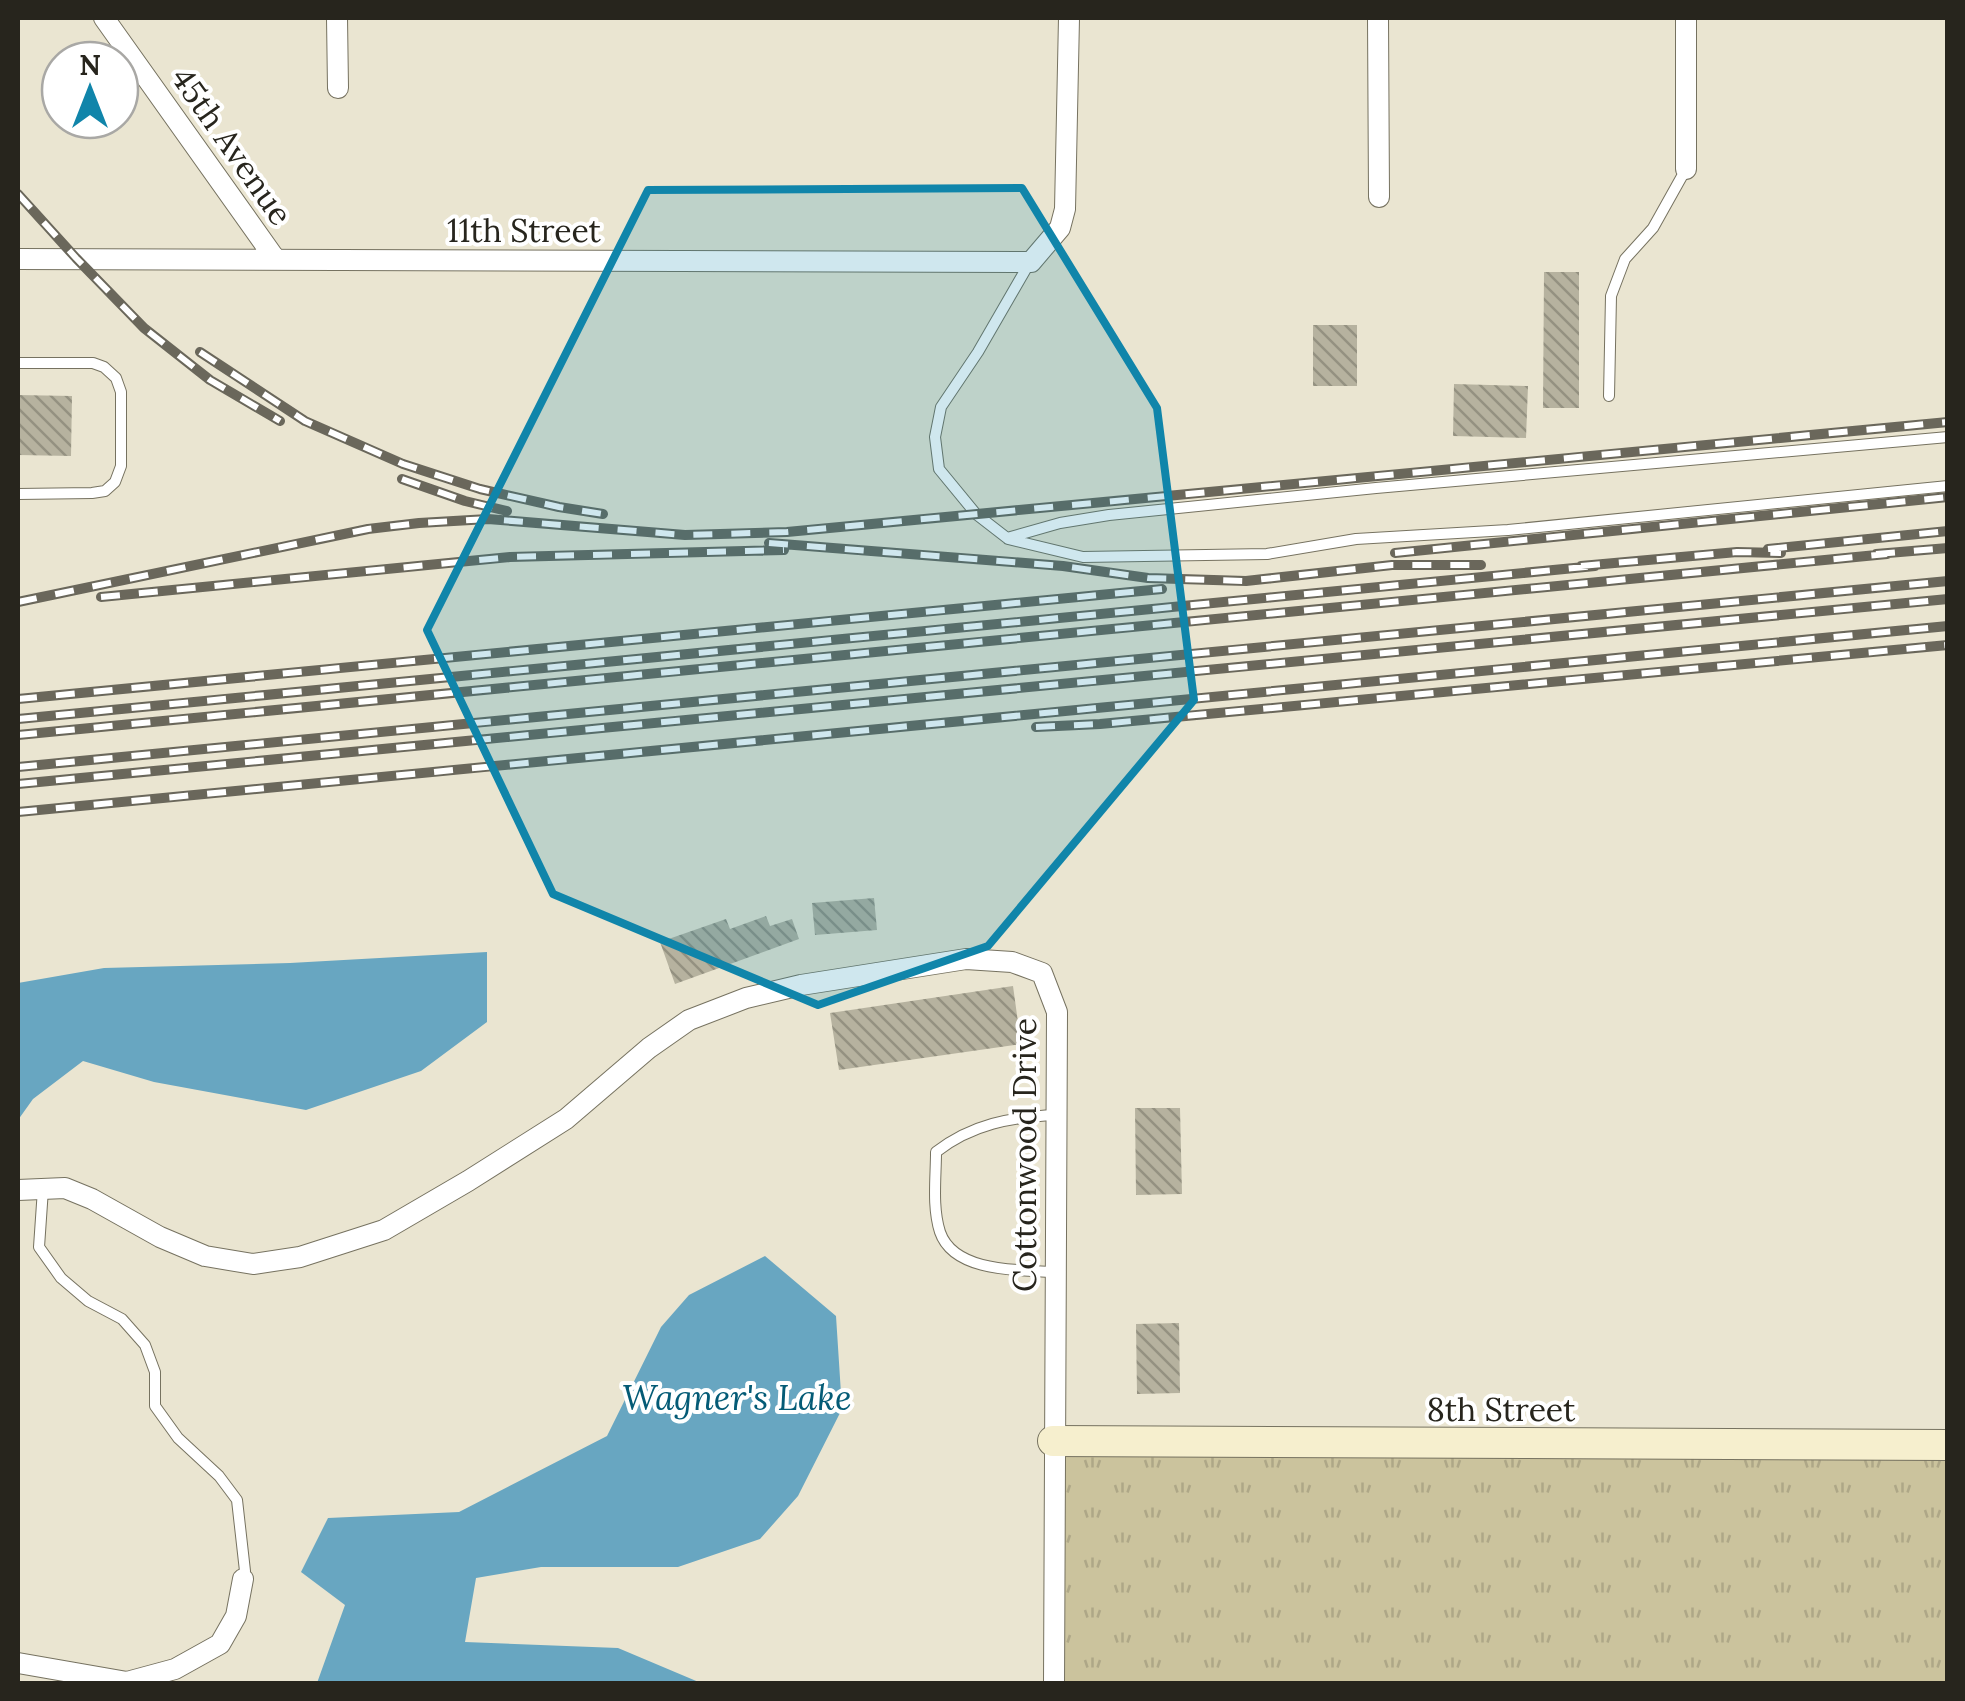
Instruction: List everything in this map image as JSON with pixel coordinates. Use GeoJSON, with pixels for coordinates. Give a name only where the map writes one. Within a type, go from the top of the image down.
{"type":"FeatureCollection","features":[{"type":"Feature","properties":{"kind":"street","name":"45th Avenue"},"geometry":{"type":"LineString","coordinates":[[104,18],[276,260]]}},
{"type":"Feature","properties":{"kind":"street"},"geometry":{"type":"LineString","coordinates":[[337,18],[338,88]]}},
{"type":"Feature","properties":{"kind":"street"},"geometry":{"type":"LineString","coordinates":[[1031,262],[1060,228],[1065,209],[1069,18]]}},
{"type":"Feature","properties":{"kind":"street"},"geometry":{"type":"LineString","coordinates":[[1378,18],[1379,197]]}},
{"type":"Feature","properties":{"kind":"street"},"geometry":{"type":"LineString","coordinates":[[1686,18],[1686,168]]}},
{"type":"Feature","properties":{"kind":"street","name":"11th Street"},"geometry":{"type":"LineString","coordinates":[[18,259],[1031,262]]}},
{"type":"Feature","properties":{"kind":"street","name":"Cottonwood Drive"},"geometry":{"type":"LineString","coordinates":[[18,1190],[65,1188],[205,1256],[253,1264],[300,1257],[384,1230],[566,1119],[649,1048],[690,1020],[746,998],[802,985],[966,959],[1012,962],[1042,972],[1057,1012],[1054,1684]]}},
{"type":"Feature","properties":{"kind":"street","name":"8th Street"},"geometry":{"type":"LineString","coordinates":[[1054,1441],[1948,1445]]}},
{"type":"Feature","properties":{"kind":"street"},"geometry":{"type":"LineString","coordinates":[[18,1663],[126,1682],[176,1669],[220,1644],[236,1616],[243,1579]]}},
{"type":"Feature","properties":{"kind":"lane"},"geometry":{"type":"LineString","coordinates":[[1609,396],[1611,296],[1626,259],[1653,228],[1686,168]]}},
{"type":"Feature","properties":{"kind":"lane"},"geometry":{"type":"LineString","coordinates":[[1031,262],[941,407],[934,438],[940,468],[976,514],[1007,538],[1084,557],[1267,554],[1356,539],[1508,530],[1948,486]]}},
{"type":"Feature","properties":{"kind":"lane"},"geometry":{"type":"LineString","coordinates":[[18,363],[93,363],[116,378],[122,392],[121,466],[115,482],[92,493],[18,494]]}},
{"type":"Feature","properties":{"kind":"lane"},"geometry":{"type":"LineString","coordinates":[[1007,538],[1109,515],[1948,437]]}},
{"type":"Feature","properties":{"kind":"lane"},"geometry":{"type":"LineString","coordinates":[[1055,1272],[994,1268],[953,1252],[941,1236],[936,1211],[936,1152],[950,1140],[1015,1117],[1056,1115]]}},
{"type":"Feature","properties":{"kind":"lane"},"geometry":{"type":"LineString","coordinates":[[43,1188],[39,1247],[60,1278],[88,1301],[122,1319],[145,1345],[154,1372],[155,1406],[178,1438],[219,1476],[237,1500],[243,1579]]}},
{"type":"Feature","properties":{"kind":"highlighted area"},"geometry":{"type":"Polygon","coordinates":[[[1022,188],[1157,408],[1194,700],[988,946],[818,1005],[553,894],[427,630],[648,190],[1022,188]]]}},
{"type":"Feature","properties":{"kind":"green space"},"geometry":{"type":"Polygon","coordinates":[[[1053,1441],[1947,1445],[1947,1683],[1054,1683],[1053,1441]]]}},
{"type":"Feature","properties":{"kind":"water"},"geometry":{"type":"Polygon","coordinates":[[[487,952],[487,1022],[421,1071],[306,1110],[154,1082],[83,1061],[33,1099],[18,1120],[18,983],[104,968],[487,952]]]}},
{"type":"Feature","properties":{"kind":"water","name":"Wagner's Lake"},"geometry":{"type":"Polygon","coordinates":[[[765,1256],[836,1316],[842,1409],[798,1496],[760,1539],[678,1567],[541,1567],[476,1578],[465,1642],[618,1648],[701,1683],[317,1683],[345,1605],[301,1572],[328,1518],[459,1512],[607,1436],[661,1327],[689,1295],[765,1256]]]}},
{"type":"Feature","properties":{"kind":"building"},"geometry":{"type":"Polygon","coordinates":[[[1544,272],[1579,272],[1579,408],[1543,408],[1544,272]]]}},
{"type":"Feature","properties":{"kind":"building"},"geometry":{"type":"Polygon","coordinates":[[[1313,325],[1357,325],[1357,386],[1313,386],[1313,325]]]}},
{"type":"Feature","properties":{"kind":"building"},"geometry":{"type":"Polygon","coordinates":[[[1454,384],[1528,386],[1526,438],[1453,436],[1454,384]]]}},
{"type":"Feature","properties":{"kind":"building"},"geometry":{"type":"Polygon","coordinates":[[[18,395],[72,396],[71,456],[18,455],[18,395]]]}},
{"type":"Feature","properties":{"kind":"building"},"geometry":{"type":"Polygon","coordinates":[[[874,898],[877,930],[815,935],[812,903],[874,898]]]}},
{"type":"Feature","properties":{"kind":"building"},"geometry":{"type":"Polygon","coordinates":[[[766,916],[770,926],[792,919],[799,939],[675,984],[660,942],[726,919],[730,929],[766,916]]]}},
{"type":"Feature","properties":{"kind":"building"},"geometry":{"type":"Polygon","coordinates":[[[1013,986],[1021,1044],[839,1070],[830,1013],[1013,986]]]}},
{"type":"Feature","properties":{"kind":"building"},"geometry":{"type":"Polygon","coordinates":[[[1135,1108],[1180,1108],[1182,1194],[1136,1195],[1135,1108]]]}},
{"type":"Feature","properties":{"kind":"building"},"geometry":{"type":"Polygon","coordinates":[[[1179,1323],[1180,1393],[1137,1394],[1136,1324],[1179,1323]]]}},
{"type":"Feature","properties":{"kind":"railway"},"geometry":{"type":"LineString","coordinates":[[18,194],[144,328],[210,380],[280,421]]}},
{"type":"Feature","properties":{"kind":"railway"},"geometry":{"type":"LineString","coordinates":[[200,352],[305,421],[403,464],[480,489],[603,514]]}},
{"type":"Feature","properties":{"kind":"railway"},"geometry":{"type":"LineString","coordinates":[[18,602],[368,529],[419,523],[488,519],[685,535],[787,532],[1948,422]]}},
{"type":"Feature","properties":{"kind":"railway"},"geometry":{"type":"LineString","coordinates":[[402,479],[507,511]]}},
{"type":"Feature","properties":{"kind":"railway"},"geometry":{"type":"LineString","coordinates":[[1395,553],[1948,497]]}},
{"type":"Feature","properties":{"kind":"railway"},"geometry":{"type":"LineString","coordinates":[[1768,549],[1948,531]]}},
{"type":"Feature","properties":{"kind":"railway"},"geometry":{"type":"LineString","coordinates":[[769,543],[1063,566],[1148,578],[1246,581],[1392,565],[1481,565]]}},
{"type":"Feature","properties":{"kind":"railway"},"geometry":{"type":"LineString","coordinates":[[1876,554],[1948,548]]}},
{"type":"Feature","properties":{"kind":"railway"},"geometry":{"type":"LineString","coordinates":[[101,597],[510,557],[784,550]]}},
{"type":"Feature","properties":{"kind":"railway"},"geometry":{"type":"LineString","coordinates":[[1581,566],[1737,552],[1781,553]]}},
{"type":"Feature","properties":{"kind":"railway"},"geometry":{"type":"LineString","coordinates":[[18,735],[1887,554]]}},
{"type":"Feature","properties":{"kind":"railway"},"geometry":{"type":"LineString","coordinates":[[18,719],[1595,566]]}},
{"type":"Feature","properties":{"kind":"railway"},"geometry":{"type":"LineString","coordinates":[[18,767],[1948,581]]}},
{"type":"Feature","properties":{"kind":"railway"},"geometry":{"type":"LineString","coordinates":[[18,699],[1162,589]]}},
{"type":"Feature","properties":{"kind":"railway"},"geometry":{"type":"LineString","coordinates":[[18,784],[1948,599]]}},
{"type":"Feature","properties":{"kind":"railway"},"geometry":{"type":"LineString","coordinates":[[18,812],[1948,626]]}},
{"type":"Feature","properties":{"kind":"railway"},"geometry":{"type":"LineString","coordinates":[[1036,727],[1948,645]]}}]}
